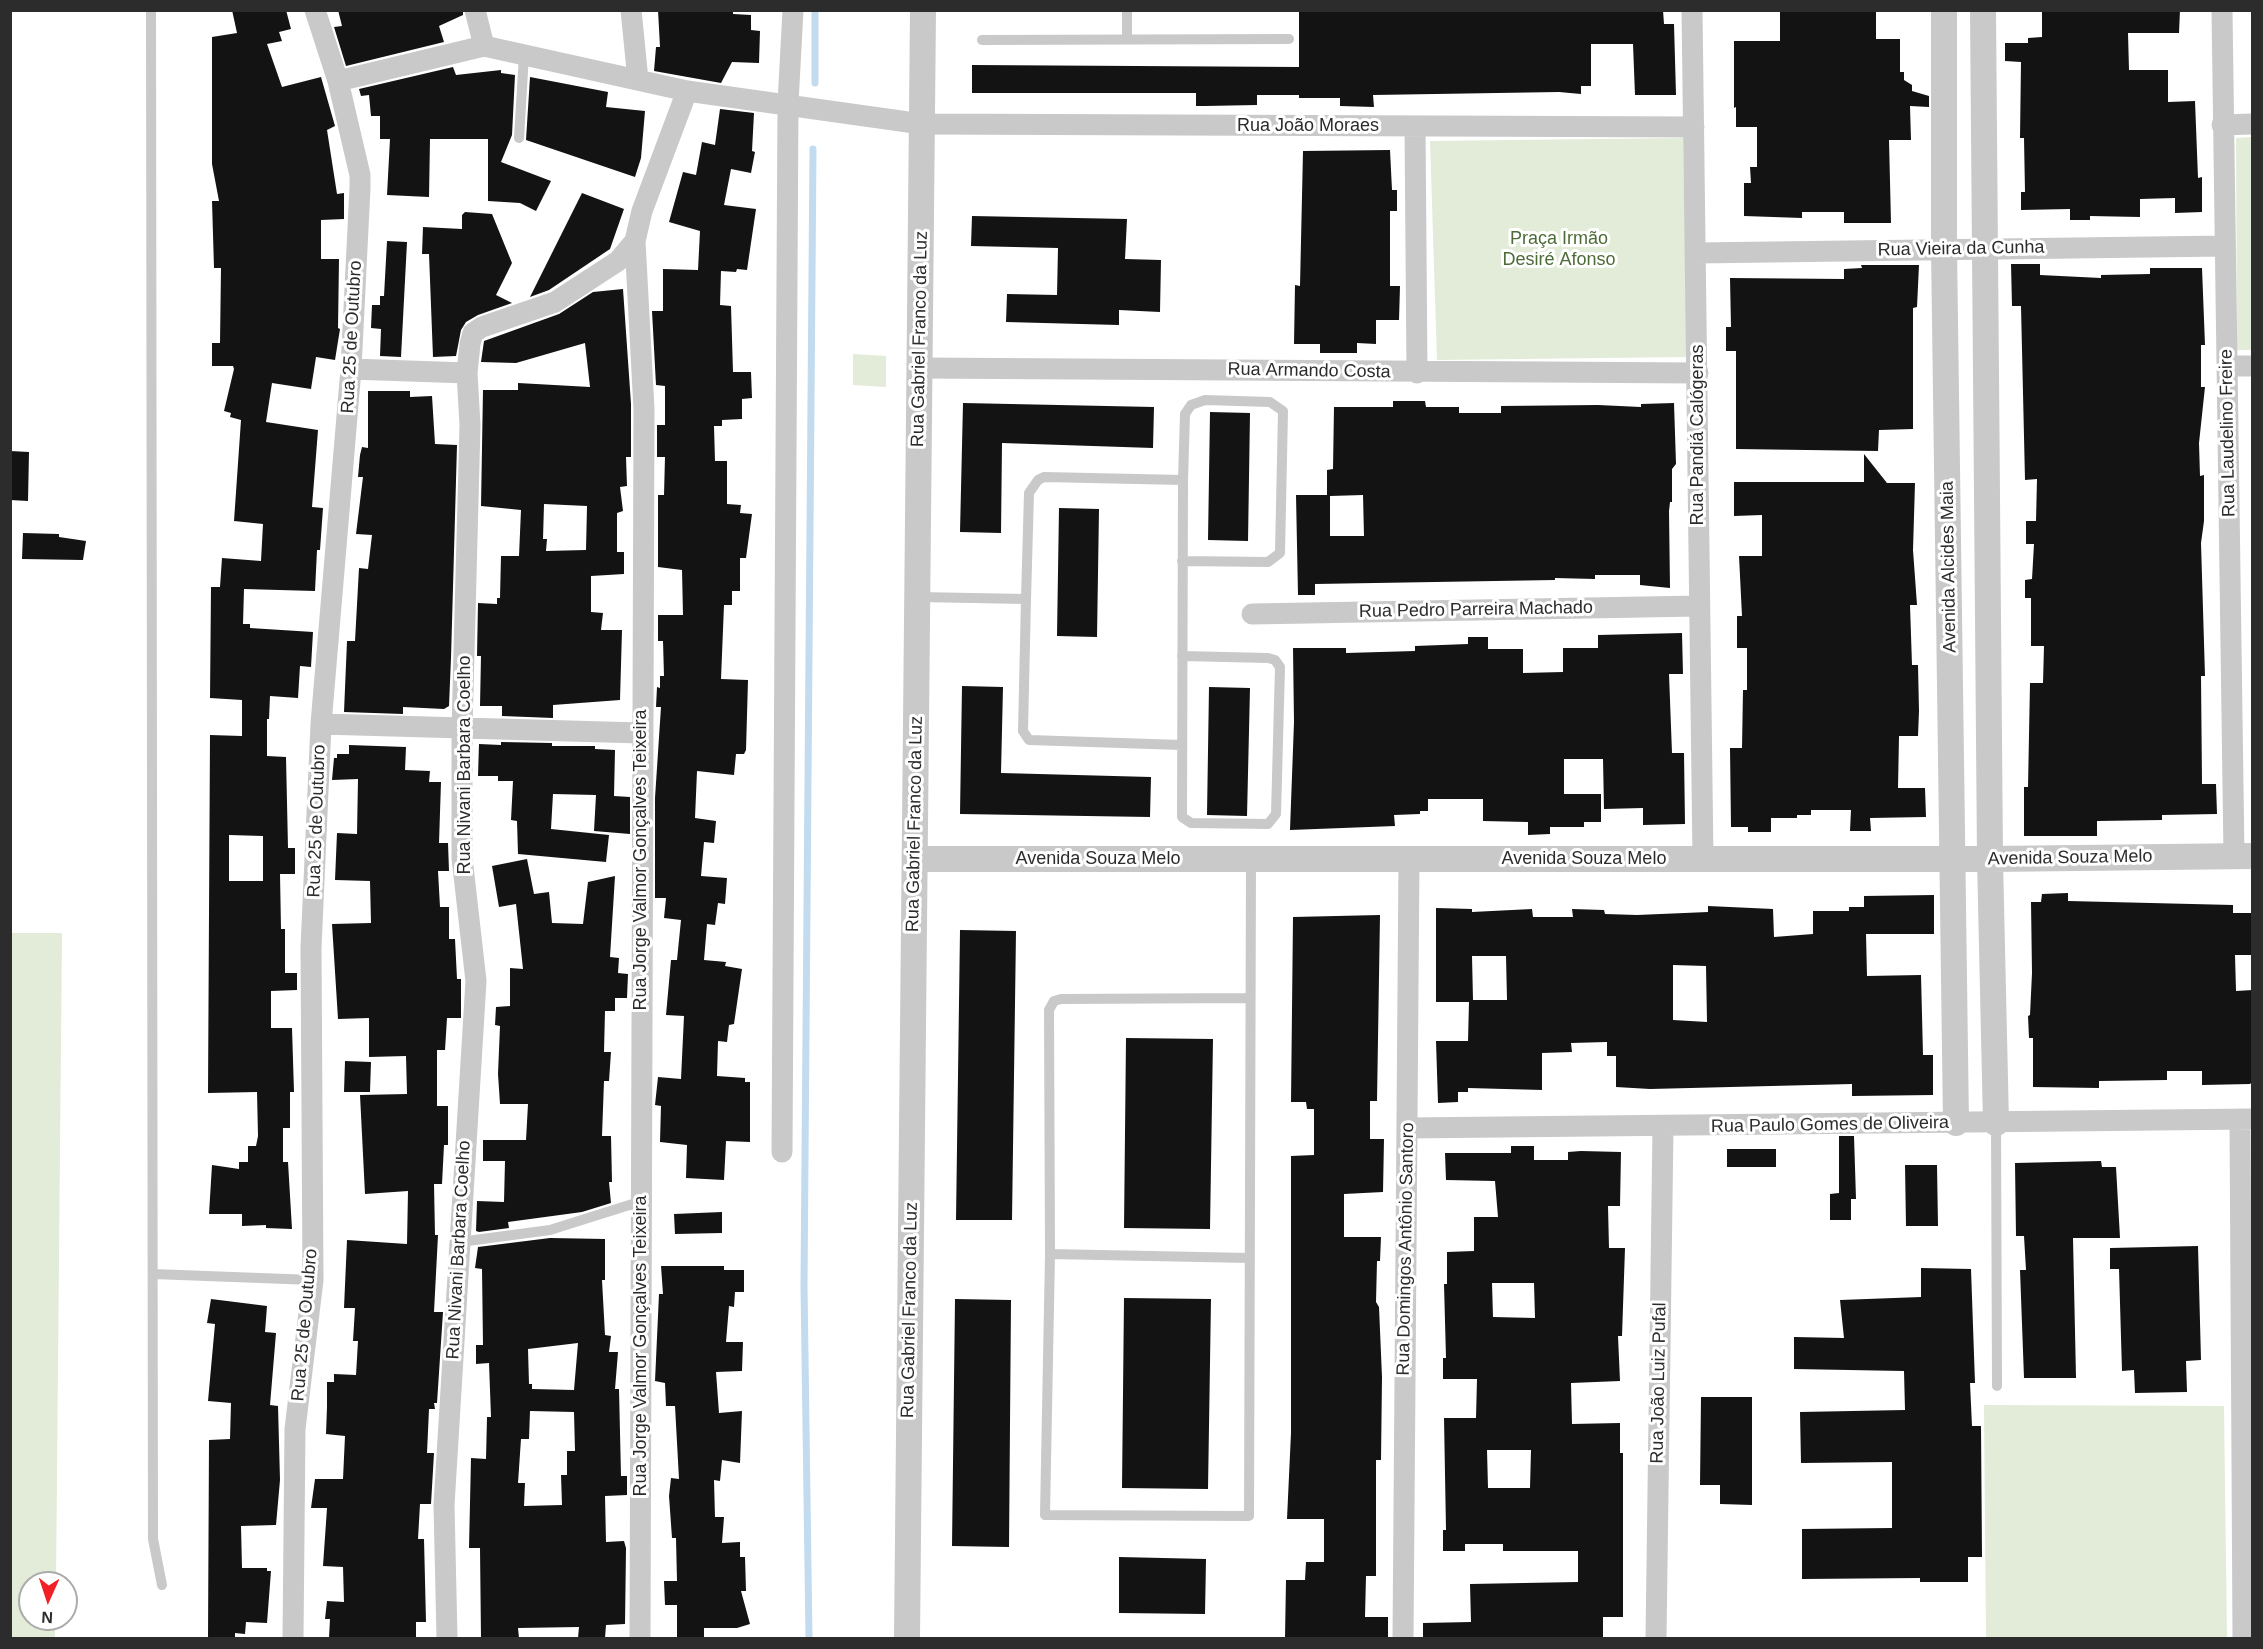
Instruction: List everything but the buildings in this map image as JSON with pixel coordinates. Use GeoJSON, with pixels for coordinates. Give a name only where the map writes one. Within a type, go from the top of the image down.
{"type":"FeatureCollection","features":[{"type":"Feature","properties":{"kind":"street","name":"Rua 25 de Outubro"},"geometry":{"type":"LineString","coordinates":[[293,1638],[295,1429],[313,1280],[311,948],[321,724],[351,369],[360,174],[338,81],[315,10]]}},
{"type":"Feature","properties":{"kind":"street"},"geometry":{"type":"LineString","coordinates":[[338,81],[484,46],[475,10]]}},
{"type":"Feature","properties":{"kind":"street"},"geometry":{"type":"LineString","coordinates":[[631,10],[638,80]]}},
{"type":"Feature","properties":{"kind":"street"},"geometry":{"type":"LineString","coordinates":[[782,1152],[788,103],[793,10]]}},
{"type":"Feature","properties":{"kind":"street","name":"Rua Gabriel Franco da Luz"},"geometry":{"type":"LineString","coordinates":[[907,1638],[923,10]]}},
{"type":"Feature","properties":{"kind":"street","name":"Rua Pandiá Calógeras"},"geometry":{"type":"LineString","coordinates":[[1692,10],[1704,859]]}},
{"type":"Feature","properties":{"kind":"street","name":"Avenida Alcides Maia"},"geometry":{"type":"LineString","coordinates":[[1944,10],[1944,248],[1956,1123]]}},
{"type":"Feature","properties":{"kind":"street"},"geometry":{"type":"LineString","coordinates":[[1983,10],[1990,859],[1996,1123]]}},
{"type":"Feature","properties":{"kind":"street","name":"Rua Laudelino Freire"},"geometry":{"type":"LineString","coordinates":[[2222,10],[2227,366],[2243,856]]}},
{"type":"Feature","properties":{"kind":"street","name":"Rua João Moraes"},"geometry":{"type":"LineString","coordinates":[[484,46],[687,91],[788,103],[922,124],[1694,127]]}},
{"type":"Feature","properties":{"kind":"street","name":"Rua Jorge Valmor Gonçalves Teixeira"},"geometry":{"type":"LineString","coordinates":[[640,1638],[641,733],[644,409],[635,241],[642,211],[687,91]]}},
{"type":"Feature","properties":{"kind":"street"},"geometry":{"type":"LineString","coordinates":[[2222,125],[2253,124]]}},
{"type":"Feature","properties":{"kind":"street"},"geometry":{"type":"LineString","coordinates":[[1415,126],[1417,373]]}},
{"type":"Feature","properties":{"kind":"street","name":"Rua Nivani Barbara Coelho"},"geometry":{"type":"LineString","coordinates":[[447,1638],[444,1505],[476,981],[462,858],[462,728],[470,425],[467,373],[471,337],[476,330],[555,302],[618,261],[635,241]]}},
{"type":"Feature","properties":{"kind":"street","name":"Rua Vieira da Cunha"},"geometry":{"type":"LineString","coordinates":[[1696,253],[2225,246]]}},
{"type":"Feature","properties":{"kind":"street"},"geometry":{"type":"LineString","coordinates":[[2227,366],[2253,366]]}},
{"type":"Feature","properties":{"kind":"street","name":"Rua Armando Costa"},"geometry":{"type":"LineString","coordinates":[[920,368],[1417,373],[1698,373]]}},
{"type":"Feature","properties":{"kind":"street"},"geometry":{"type":"LineString","coordinates":[[351,369],[467,373]]}},
{"type":"Feature","properties":{"kind":"street","name":"Rua Pedro Parreira Machado"},"geometry":{"type":"LineString","coordinates":[[1252,614],[1699,606]]}},
{"type":"Feature","properties":{"kind":"street"},"geometry":{"type":"LineString","coordinates":[[321,724],[641,733]]}},
{"type":"Feature","properties":{"kind":"street","name":"Avenida Souza Melo"},"geometry":{"type":"LineString","coordinates":[[915,859],[1990,859],[2243,856]]}},
{"type":"Feature","properties":{"kind":"street","name":"Rua Domingos Antônio Santoro"},"geometry":{"type":"LineString","coordinates":[[1403,1638],[1408,859]]}},
{"type":"Feature","properties":{"kind":"street"},"geometry":{"type":"LineString","coordinates":[[2242,1638],[2246,1119]]}},
{"type":"Feature","properties":{"kind":"street","name":"Rua Paulo Gomes de Oliveira"},"geometry":{"type":"LineString","coordinates":[[1407,1128],[2246,1119]]}},
{"type":"Feature","properties":{"kind":"street","name":"Rua João Luiz Pufal"},"geometry":{"type":"LineString","coordinates":[[1656,1638],[1663,1127]]}},
{"type":"Feature","properties":{"kind":"lane"},"geometry":{"type":"LineString","coordinates":[[151,10],[153,1539],[162,1585]]}},
{"type":"Feature","properties":{"kind":"lane"},"geometry":{"type":"LineString","coordinates":[[1127,10],[1127,38]]}},
{"type":"Feature","properties":{"kind":"lane"},"geometry":{"type":"LineString","coordinates":[[982,40],[1289,39]]}},
{"type":"Feature","properties":{"kind":"lane"},"geometry":{"type":"LineString","coordinates":[[519,138],[524,55]]}},
{"type":"Feature","properties":{"kind":"lane"},"geometry":{"type":"LineString","coordinates":[[1182,561],[1268,562],[1280,554],[1283,411],[1270,402],[1205,400],[1191,405],[1185,414],[1183,480],[1182,561],[1182,656],[1182,745],[1181,814],[1184,820],[1191,823],[1262,825],[1275,818],[1280,667],[1275,660],[1268,658],[1182,656]]}},
{"type":"Feature","properties":{"kind":"lane"},"geometry":{"type":"LineString","coordinates":[[1182,745],[1029,740],[1023,731],[1029,493],[1035,482],[1044,477],[1183,480]]}},
{"type":"Feature","properties":{"kind":"lane"},"geometry":{"type":"LineString","coordinates":[[917,597],[1026,599]]}},
{"type":"Feature","properties":{"kind":"lane"},"geometry":{"type":"LineString","coordinates":[[1250,998],[1103,997],[1054,1001],[1049,1010],[1050,1254],[1045,1515],[1249,1516],[1251,859]]}},
{"type":"Feature","properties":{"kind":"lane"},"geometry":{"type":"LineString","coordinates":[[1996,1123],[1997,1386]]}},
{"type":"Feature","properties":{"kind":"lane"},"geometry":{"type":"LineString","coordinates":[[460,1242],[550,1230],[642,1201]]}},
{"type":"Feature","properties":{"kind":"lane"},"geometry":{"type":"LineString","coordinates":[[1050,1254],[1250,1258]]}},
{"type":"Feature","properties":{"kind":"lane"},"geometry":{"type":"LineString","coordinates":[[153,1274],[313,1280]]}},
{"type":"Feature","properties":{"kind":"green space"},"geometry":{"type":"Polygon","coordinates":[[[2252,137],[2252,350],[2237,350],[2236,138],[2252,137]]]}},
{"type":"Feature","properties":{"kind":"green space","name":"Praça Irmão Desiré Afonso"},"geometry":{"type":"Polygon","coordinates":[[[1683,138],[1687,357],[1437,360],[1430,141],[1683,138]]]}},
{"type":"Feature","properties":{"kind":"green space"},"geometry":{"type":"Polygon","coordinates":[[[853,354],[886,356],[886,387],[853,385],[853,354]]]}},
{"type":"Feature","properties":{"kind":"green space"},"geometry":{"type":"Polygon","coordinates":[[[11,933],[62,933],[56,1571],[18,1571],[18,1631],[55,1631],[55,1638],[11,1638],[11,933]]]}},
{"type":"Feature","properties":{"kind":"green space"},"geometry":{"type":"Polygon","coordinates":[[[1984,1405],[2224,1406],[2227,1638],[1986,1638],[1984,1405]]]}},
{"type":"Feature","properties":{"kind":"waterway"},"geometry":{"type":"LineString","coordinates":[[815,10],[815,83]]}},
{"type":"Feature","properties":{"kind":"waterway"},"geometry":{"type":"LineString","coordinates":[[809,1638],[804,1285],[813,149]]}}]}
